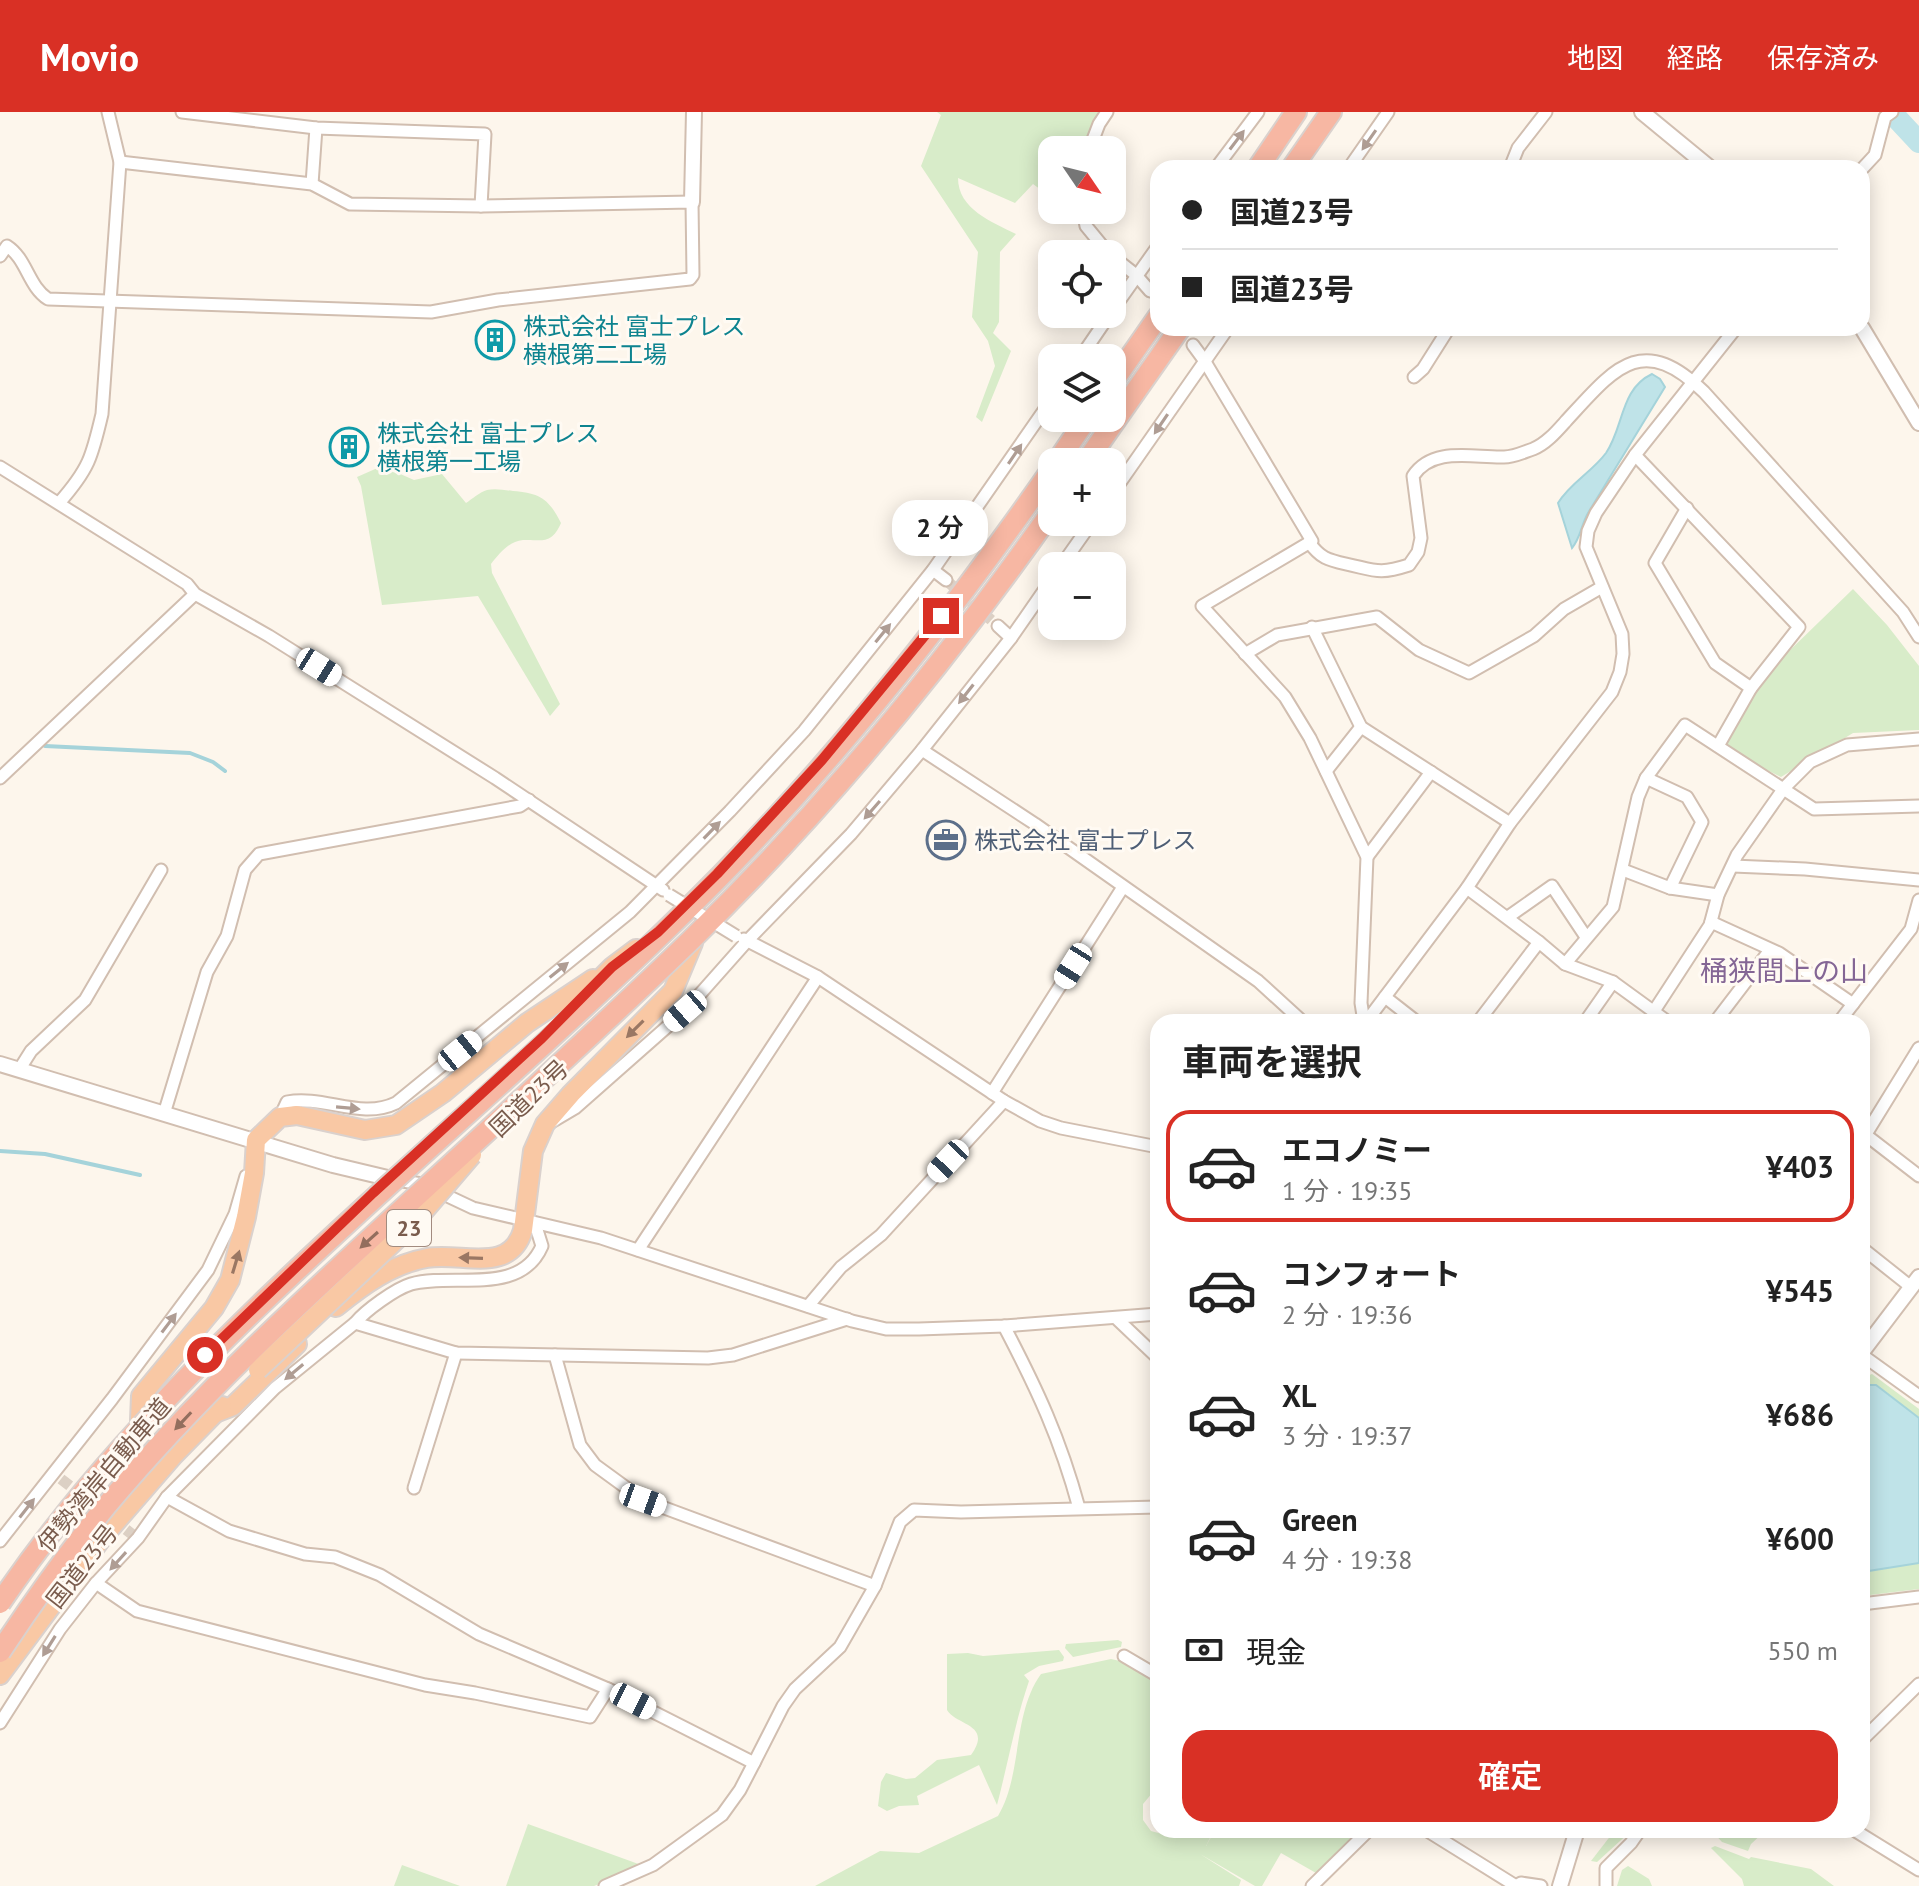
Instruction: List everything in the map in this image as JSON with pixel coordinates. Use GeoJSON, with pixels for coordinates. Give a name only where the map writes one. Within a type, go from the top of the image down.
{"type":"FeatureCollection","features":[{"type":"Feature","properties":{"kind":"highway"},"geometry":{"type":"LineString","coordinates":[[1261,160],[1294,112]]}},
{"type":"Feature","properties":{"kind":"highway"},"geometry":{"type":"LineString","coordinates":[[1299,160],[1333,112]]}},
{"type":"Feature","properties":{"kind":"highway"},"geometry":{"type":"LineString","coordinates":[[1126,348],[1150,306]]}},
{"type":"Feature","properties":{"kind":"highway"},"geometry":{"type":"LineString","coordinates":[[1126,363],[1150,328]]}},
{"type":"Feature","properties":{"kind":"highway"},"geometry":{"type":"LineString","coordinates":[[1098,448],[1176,336]]}},
{"type":"Feature","properties":{"kind":"highway","name":"国道23号"},"geometry":{"type":"LineString","coordinates":[[0,1592],[85,1482],[140,1420],[283,1279],[542,1038],[612,967],[668,922],[776,812],[941,616],[1070,432]]}},
{"type":"Feature","properties":{"kind":"highway","name":"伊勢湾岸自動車道"},"geometry":{"type":"LineString","coordinates":[[0,1603],[85,1489],[167,1397],[314,1253],[550,1038],[731,865],[900,672],[1038,488]]}},
{"type":"Feature","properties":{"kind":"highway","name":"国道23号"},"geometry":{"type":"LineString","coordinates":[[0,1675],[102,1538],[173,1456],[258,1370],[412,1225],[491,1133],[693,943],[869,756],[946,660],[1038,532]]}},
{"type":"Feature","properties":{"kind":"highway","name":"伊勢湾岸自動車道"},"geometry":{"type":"LineString","coordinates":[[0,1652],[107,1505],[218,1384],[325,1280],[690,940],[811,816],[948,655],[1038,532]]}},
{"type":"Feature","properties":{"kind":"highway"},"geometry":{"type":"LineString","coordinates":[[215,1413],[233,1406],[319,1321],[361,1286],[391,1269],[427,1257],[498,1259],[511,1251],[520,1239],[533,1151],[545,1124],[673,991],[693,943]]}},
{"type":"Feature","properties":{"kind":"highway"},"geometry":{"type":"LineString","coordinates":[[140,1420],[141,1396],[214,1308],[230,1280],[246,1217],[256,1140],[280,1117],[297,1115],[365,1130],[396,1125],[443,1093],[527,1023],[612,967]]}},
{"type":"Feature","properties":{"kind":"street"},"geometry":{"type":"LineString","coordinates":[[59,503],[81,478],[93,453],[102,414],[120,162],[108,112]]}},
{"type":"Feature","properties":{"kind":"street"},"geometry":{"type":"LineString","coordinates":[[182,112],[316,128],[485,134],[481,206]]}},
{"type":"Feature","properties":{"kind":"street"},"geometry":{"type":"LineString","coordinates":[[2,248],[15,251],[38,293],[48,299],[110,302],[431,312],[498,300],[690,279],[693,275],[694,112]]}},
{"type":"Feature","properties":{"kind":"street"},"geometry":{"type":"LineString","coordinates":[[1094,136],[1107,112]]}},
{"type":"Feature","properties":{"kind":"street"},"geometry":{"type":"LineString","coordinates":[[1222,160],[1258,112]]}},
{"type":"Feature","properties":{"kind":"street"},"geometry":{"type":"LineString","coordinates":[[1355,160],[1388,112]]}},
{"type":"Feature","properties":{"kind":"street"},"geometry":{"type":"LineString","coordinates":[[1513,160],[1518,148],[1546,112]]}},
{"type":"Feature","properties":{"kind":"street"},"geometry":{"type":"LineString","coordinates":[[1642,112],[1700,160]]}},
{"type":"Feature","properties":{"kind":"street"},"geometry":{"type":"LineString","coordinates":[[1870,160],[1875,155],[1889,114]]}},
{"type":"Feature","properties":{"kind":"street"},"geometry":{"type":"LineString","coordinates":[[312,184],[316,128]]}},
{"type":"Feature","properties":{"kind":"street"},"geometry":{"type":"LineString","coordinates":[[120,162],[312,184],[350,204],[481,206],[692,202]]}},
{"type":"Feature","properties":{"kind":"street"},"geometry":{"type":"LineString","coordinates":[[1086,224],[1098,240]]}},
{"type":"Feature","properties":{"kind":"street"},"geometry":{"type":"LineString","coordinates":[[1126,290],[1150,257]]}},
{"type":"Feature","properties":{"kind":"street"},"geometry":{"type":"LineString","coordinates":[[1126,267],[1150,294]]}},
{"type":"Feature","properties":{"kind":"street"},"geometry":{"type":"LineString","coordinates":[[1126,474],[1222,336]]}},
{"type":"Feature","properties":{"kind":"street"},"geometry":{"type":"LineString","coordinates":[[1414,377],[1423,369],[1444,336]]}},
{"type":"Feature","properties":{"kind":"street"},"geometry":{"type":"LineString","coordinates":[[1371,1014],[1467,888],[1510,823],[1612,692],[1620,672],[1622,634],[1586,547],[1588,531],[1596,513],[1635,455],[1729,336]]}},
{"type":"Feature","properties":{"kind":"street"},"geometry":{"type":"LineString","coordinates":[[1867,336],[1919,423]]}},
{"type":"Feature","properties":{"kind":"street"},"geometry":{"type":"LineString","coordinates":[[1193,345],[1312,541],[1202,606],[1285,697],[1326,771],[1367,857],[1361,1003],[1363,1014]]}},
{"type":"Feature","properties":{"kind":"street"},"geometry":{"type":"LineString","coordinates":[[1309,542],[1324,559],[1365,570],[1384,572],[1409,565],[1418,552],[1421,538],[1413,476],[1428,462],[1448,455],[1508,457],[1539,447],[1594,390],[1623,368],[1640,360],[1657,360],[1669,364],[1692,380],[1863,566],[1903,612],[1919,637]]}},
{"type":"Feature","properties":{"kind":"street"},"geometry":{"type":"LineString","coordinates":[[280,1117],[287,1102],[303,1099],[342,1108],[384,1109],[396,1103],[658,886],[804,731],[933,570],[1038,419]]}},
{"type":"Feature","properties":{"kind":"street"},"geometry":{"type":"LineString","coordinates":[[1635,455],[1799,627],[1751,688],[1718,746]]}},
{"type":"Feature","properties":{"kind":"street"},"geometry":{"type":"LineString","coordinates":[[0,467],[187,584],[195,594],[269,636],[529,800],[669,895],[742,938],[818,977],[1004,1101],[1040,1121],[1061,1128],[1150,1145]]}},
{"type":"Feature","properties":{"kind":"street"},"geometry":{"type":"LineString","coordinates":[[1687,508],[1655,563],[1715,663],[1751,688]]}},
{"type":"Feature","properties":{"kind":"street"},"geometry":{"type":"LineString","coordinates":[[933,570],[946,580]]}},
{"type":"Feature","properties":{"kind":"street"},"geometry":{"type":"LineString","coordinates":[[1245,654],[1277,635],[1377,617],[1419,650],[1469,673],[1534,636],[1564,609],[1602,587]]}},
{"type":"Feature","properties":{"kind":"street"},"geometry":{"type":"LineString","coordinates":[[0,778],[195,594]]}},
{"type":"Feature","properties":{"kind":"street"},"geometry":{"type":"LineString","coordinates":[[545,1124],[575,1108],[685,1011],[742,938],[851,834],[922,750],[1038,599]]}},
{"type":"Feature","properties":{"kind":"street"},"geometry":{"type":"LineString","coordinates":[[998,626],[1011,638]]}},
{"type":"Feature","properties":{"kind":"street"},"geometry":{"type":"LineString","coordinates":[[1312,627],[1361,727],[1510,823]]}},
{"type":"Feature","properties":{"kind":"street"},"geometry":{"type":"LineString","coordinates":[[1565,964],[1613,907],[1638,797],[1646,778],[1685,725],[1814,809],[1919,806]]}},
{"type":"Feature","properties":{"kind":"street"},"geometry":{"type":"LineString","coordinates":[[1326,771],[1361,727]]}},
{"type":"Feature","properties":{"kind":"street"},"geometry":{"type":"LineString","coordinates":[[1654,1011],[1711,922],[1718,895],[1737,855],[1784,788],[1810,762],[1847,745],[1919,739]]}},
{"type":"Feature","properties":{"kind":"street"},"geometry":{"type":"LineString","coordinates":[[922,750],[1258,981],[1294,1014]]}},
{"type":"Feature","properties":{"kind":"street"},"geometry":{"type":"LineString","coordinates":[[1367,857],[1431,772]]}},
{"type":"Feature","properties":{"kind":"street"},"geometry":{"type":"LineString","coordinates":[[1646,778],[1687,797],[1702,822],[1670,888]]}},
{"type":"Feature","properties":{"kind":"street"},"geometry":{"type":"LineString","coordinates":[[164,1114],[207,972],[227,936],[245,870],[259,854],[520,806],[529,800]]}},
{"type":"Feature","properties":{"kind":"street"},"geometry":{"type":"LineString","coordinates":[[1733,866],[1805,869],[1919,880]]}},
{"type":"Feature","properties":{"kind":"street"},"geometry":{"type":"LineString","coordinates":[[19,1070],[31,1051],[85,1000],[161,870]]}},
{"type":"Feature","properties":{"kind":"street"},"geometry":{"type":"LineString","coordinates":[[1623,870],[1670,888],[1718,895]]}},
{"type":"Feature","properties":{"kind":"street"},"geometry":{"type":"LineString","coordinates":[[1508,917],[1552,886],[1586,937]]}},
{"type":"Feature","properties":{"kind":"street"},"geometry":{"type":"LineString","coordinates":[[992,1093],[1123,887]]}},
{"type":"Feature","properties":{"kind":"street"},"geometry":{"type":"LineString","coordinates":[[1467,888],[1565,964],[1613,982],[1658,1014]]}},
{"type":"Feature","properties":{"kind":"street"},"geometry":{"type":"LineString","coordinates":[[1845,1014],[1911,929],[1919,900]]}},
{"type":"Feature","properties":{"kind":"street"},"geometry":{"type":"LineString","coordinates":[[1711,922],[1779,953],[1853,1004]]}},
{"type":"Feature","properties":{"kind":"street"},"geometry":{"type":"LineString","coordinates":[[1484,1014],[1539,942]]}},
{"type":"Feature","properties":{"kind":"street"},"geometry":{"type":"LineString","coordinates":[[1721,1014],[1770,950]]}},
{"type":"Feature","properties":{"kind":"street"},"geometry":{"type":"LineString","coordinates":[[638,1250],[818,977]]}},
{"type":"Feature","properties":{"kind":"street"},"geometry":{"type":"LineString","coordinates":[[1591,1014],[1613,982]]}},
{"type":"Feature","properties":{"kind":"street"},"geometry":{"type":"LineString","coordinates":[[1385,997],[1407,1014]]}},
{"type":"Feature","properties":{"kind":"street"},"geometry":{"type":"LineString","coordinates":[[1870,1123],[1919,1048]]}},
{"type":"Feature","properties":{"kind":"street"},"geometry":{"type":"LineString","coordinates":[[0,1064],[333,1165],[422,1184],[473,1208],[638,1250],[886,1329],[1004,1326],[1150,1315]]}},
{"type":"Feature","properties":{"kind":"street"},"geometry":{"type":"LineString","coordinates":[[808,1306],[841,1267],[881,1235],[1004,1101]]}},
{"type":"Feature","properties":{"kind":"street"},"geometry":{"type":"LineString","coordinates":[[1870,1137],[1919,1176]]}},
{"type":"Feature","properties":{"kind":"street"},"geometry":{"type":"LineString","coordinates":[[0,1541],[57,1476],[208,1270],[235,1214],[256,1140]]}},
{"type":"Feature","properties":{"kind":"street"},"geometry":{"type":"LineString","coordinates":[[0,1723],[60,1629],[96,1583],[167,1497],[275,1388],[364,1313],[410,1285],[458,1279],[496,1280],[521,1271],[536,1260],[542,1246],[537,1230],[525,1219]]}},
{"type":"Feature","properties":{"kind":"street"},"geometry":{"type":"LineString","coordinates":[[1870,1253],[1915,1282],[1870,1342]]}},
{"type":"Feature","properties":{"kind":"street"},"geometry":{"type":"LineString","coordinates":[[355,1323],[456,1353],[708,1358],[733,1355],[847,1319]]}},
{"type":"Feature","properties":{"kind":"street"},"geometry":{"type":"LineString","coordinates":[[1117,1319],[1150,1350]]}},
{"type":"Feature","properties":{"kind":"street"},"geometry":{"type":"LineString","coordinates":[[1004,1326],[1050,1418],[1079,1508]]}},
{"type":"Feature","properties":{"kind":"street"},"geometry":{"type":"LineString","coordinates":[[414,1488],[456,1353]]}},
{"type":"Feature","properties":{"kind":"street"},"geometry":{"type":"LineString","coordinates":[[555,1355],[580,1445],[595,1465],[643,1500],[875,1586]]}},
{"type":"Feature","properties":{"kind":"street"},"geometry":{"type":"LineString","coordinates":[[1870,1359],[1919,1396]]}},
{"type":"Feature","properties":{"kind":"street"},"geometry":{"type":"LineString","coordinates":[[167,1497],[229,1531],[305,1554],[335,1557],[380,1575],[479,1634],[608,1689],[754,1763]]}},
{"type":"Feature","properties":{"kind":"street"},"geometry":{"type":"LineString","coordinates":[[605,1886],[653,1865],[722,1815],[740,1790],[783,1706],[795,1689],[840,1647],[875,1586],[900,1522],[914,1510],[961,1512],[1150,1507]]}},
{"type":"Feature","properties":{"kind":"street"},"geometry":{"type":"LineString","coordinates":[[96,1583],[137,1611],[425,1685],[590,1717],[608,1689]]}},
{"type":"Feature","properties":{"kind":"street"},"geometry":{"type":"LineString","coordinates":[[1870,1603],[1919,1597]]}},
{"type":"Feature","properties":{"kind":"street"},"geometry":{"type":"LineString","coordinates":[[1124,1656],[1150,1671]]}},
{"type":"Feature","properties":{"kind":"street"},"geometry":{"type":"LineString","coordinates":[[1870,1732],[1919,1684]]}},
{"type":"Feature","properties":{"kind":"street"},"geometry":{"type":"LineString","coordinates":[[1312,1886],[1361,1838]]}},
{"type":"Feature","properties":{"kind":"street"},"geometry":{"type":"LineString","coordinates":[[1439,1838],[1516,1886],[1521,1883],[1541,1886]]}},
{"type":"Feature","properties":{"kind":"street"},"geometry":{"type":"LineString","coordinates":[[1560,1886],[1575,1838]]}},
{"type":"Feature","properties":{"kind":"street"},"geometry":{"type":"LineString","coordinates":[[1606,1886],[1606,1868],[1634,1838]]}},
{"type":"Feature","properties":{"kind":"street"},"geometry":{"type":"LineString","coordinates":[[1867,1838],[1919,1870]]}},
{"type":"Feature","properties":{"kind":"green space"},"geometry":{"type":"Polygon","coordinates":[[[937,112],[1101,112],[1091,136],[1038,136],[1038,188],[1033,184],[1015,203],[958,178],[960,189],[970,206],[1016,234],[1000,252],[999,322],[993,333],[1011,351],[982,422],[976,417],[995,366],[988,341],[972,317],[978,252],[921,166],[941,115],[937,112]]]}},
{"type":"Feature","properties":{"kind":"green space"},"geometry":{"type":"Polygon","coordinates":[[[382,466],[414,480],[442,474],[466,503],[484,491],[496,489],[537,496],[552,508],[561,523],[553,535],[545,540],[513,543],[491,564],[492,573],[560,704],[550,716],[478,596],[382,605],[357,477],[382,466]]]}},
{"type":"Feature","properties":{"kind":"green space"},"geometry":{"type":"Polygon","coordinates":[[[1853,589],[1919,666],[1919,730],[1853,733],[1781,777],[1718,746],[1751,688],[1853,589]]]}},
{"type":"Feature","properties":{"kind":"green space"},"geometry":{"type":"Polygon","coordinates":[[[1870,1375],[1919,1409],[1919,1589],[1870,1595],[1870,1375]]]}},
{"type":"Feature","properties":{"kind":"green space"},"geometry":{"type":"Polygon","coordinates":[[[1122,1642],[1121,1647],[1073,1657],[1065,1648],[1066,1644],[1122,1642]]]}},
{"type":"Feature","properties":{"kind":"green space"},"geometry":{"type":"Polygon","coordinates":[[[1059,1650],[1063,1661],[1039,1666],[1024,1675],[1029,1681],[997,1805],[979,1765],[917,1796],[919,1805],[899,1806],[887,1811],[878,1806],[881,1782],[886,1773],[906,1779],[915,1778],[937,1760],[971,1755],[977,1745],[976,1731],[947,1710],[947,1654],[983,1656],[1059,1650]]]}},
{"type":"Feature","properties":{"kind":"green space"},"geometry":{"type":"Polygon","coordinates":[[[1111,1659],[1129,1663],[1150,1676],[1150,1796],[1143,1804],[1143,1820],[1150,1830],[1150,1838],[1210,1838],[1206,1846],[1210,1838],[1353,1838],[1316,1873],[1281,1853],[1262,1886],[1255,1886],[1200,1854],[1241,1880],[1239,1886],[815,1886],[880,1851],[919,1853],[998,1816],[1011,1782],[1026,1707],[1041,1674],[1111,1659]]]}},
{"type":"Feature","properties":{"kind":"green space"},"geometry":{"type":"Polygon","coordinates":[[[528,1824],[644,1866],[594,1886],[506,1886],[528,1824]]]}},
{"type":"Feature","properties":{"kind":"green space"},"geometry":{"type":"Polygon","coordinates":[[[1609,1838],[1623,1838],[1597,1862],[1591,1861],[1609,1838]]]}},
{"type":"Feature","properties":{"kind":"green space"},"geometry":{"type":"Polygon","coordinates":[[[1718,1838],[1757,1838],[1748,1851],[1718,1838]]]}},
{"type":"Feature","properties":{"kind":"green space"},"geometry":{"type":"Polygon","coordinates":[[[1715,1846],[1749,1859],[1811,1869],[1834,1886],[1744,1886],[1742,1879],[1711,1848],[1715,1846]]]}},
{"type":"Feature","properties":{"kind":"green space"},"geometry":{"type":"Polygon","coordinates":[[[402,1865],[460,1886],[394,1886],[402,1865]]]}},
{"type":"Feature","properties":{"kind":"green space"},"geometry":{"type":"Polygon","coordinates":[[[1628,1866],[1649,1879],[1652,1886],[1617,1886],[1622,1870],[1628,1866]]]}},
{"type":"Feature","properties":{"kind":"water"},"geometry":{"type":"Polygon","coordinates":[[[1652,374],[1665,387],[1588,513],[1572,548],[1558,503],[1606,453],[1628,399],[1634,389],[1652,374]]]}},
{"type":"Feature","properties":{"kind":"water"},"geometry":{"type":"Polygon","coordinates":[[[1870,1385],[1876,1385],[1919,1418],[1919,1563],[1870,1571],[1870,1385]]]}},
{"type":"Feature","properties":{"kind":"waterway"},"geometry":{"type":"LineString","coordinates":[[1891,112],[1919,142]]}},
{"type":"Feature","properties":{"kind":"waterway"},"geometry":{"type":"LineString","coordinates":[[45,746],[190,753],[213,762],[225,771]]}},
{"type":"Feature","properties":{"kind":"waterway"},"geometry":{"type":"LineString","coordinates":[[0,1151],[45,1154],[140,1175]]}},
{"type":"Feature","properties":{"kind":"tunnel"},"geometry":{"type":"LineString","coordinates":[[946,580],[998,626]]}},
{"type":"Feature","properties":{"kind":"tunnel"},"geometry":{"type":"LineString","coordinates":[[61,1479],[133,1535]]}},
{"type":"Feature","properties":{"kind":"place","name":"株式会社 富士プレス 横根第二工場"},"geometry":{"type":"Point","coordinates":[495,340]}},
{"type":"Feature","properties":{"kind":"place","name":"株式会社 富士プレス 横根第一工場"},"geometry":{"type":"Point","coordinates":[349,447]}},
{"type":"Feature","properties":{"kind":"place","name":"株式会社 富士プレス"},"geometry":{"type":"Point","coordinates":[946,840]}},
{"type":"Feature","properties":{"kind":"district","name":"桶狭間上の山"},"geometry":{"type":"Point","coordinates":[1784,970]}},
{"type":"Feature","properties":{"kind":"route"},"geometry":{"type":"LineString","coordinates":[[205,1355],[373,1193],[542,1038],[612,967],[658,932],[717,874],[822,760],[941,616]]}}]}
